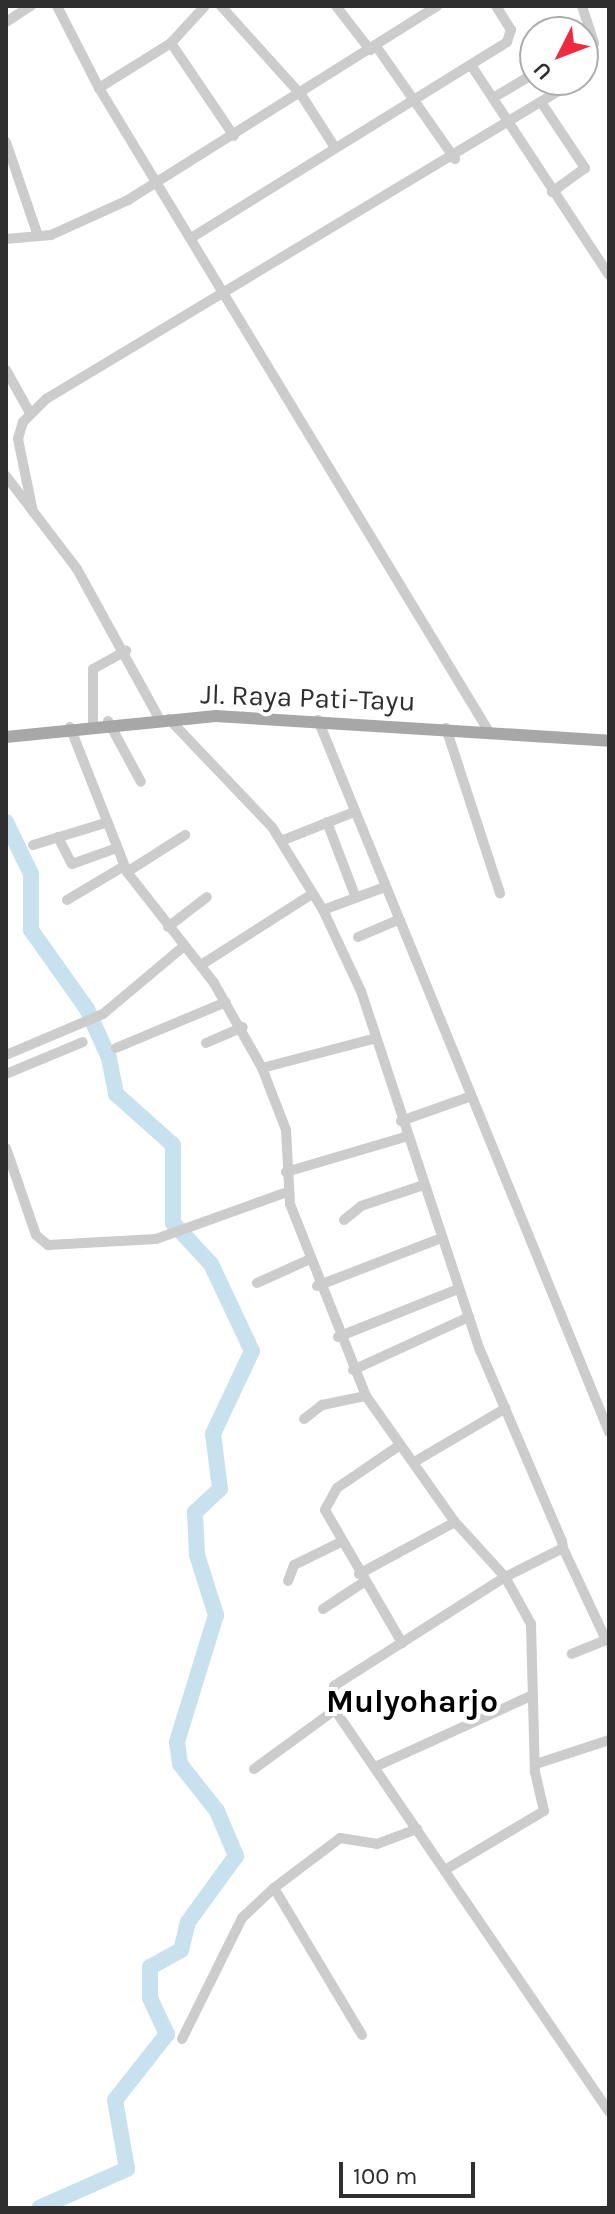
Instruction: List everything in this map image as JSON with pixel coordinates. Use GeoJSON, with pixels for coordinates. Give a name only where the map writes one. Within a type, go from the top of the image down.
{"type":"FeatureCollection","features":[{"type":"Feature","properties":{"kind":"main road","name":"Jl. Raya Pati-Tayu"},"geometry":{"type":"LineString","coordinates":[[6,737],[69,725],[163,717],[318,720],[609,741]]}},
{"type":"Feature","properties":{"kind":"street"},"geometry":{"type":"LineString","coordinates":[[6,22],[31,6]]}},
{"type":"Feature","properties":{"kind":"street"},"geometry":{"type":"LineString","coordinates":[[57,6],[99,88],[488,730]]}},
{"type":"Feature","properties":{"kind":"street"},"geometry":{"type":"LineString","coordinates":[[99,88],[171,43],[205,6]]}},
{"type":"Feature","properties":{"kind":"street"},"geometry":{"type":"LineString","coordinates":[[221,6],[302,96],[334,146]]}},
{"type":"Feature","properties":{"kind":"street"},"geometry":{"type":"LineString","coordinates":[[336,6],[414,99],[455,159]]}},
{"type":"Feature","properties":{"kind":"street"},"geometry":{"type":"LineString","coordinates":[[6,239],[38,236],[77,225],[157,182],[302,96],[437,6]]}},
{"type":"Feature","properties":{"kind":"street"},"geometry":{"type":"LineString","coordinates":[[191,238],[511,38],[496,6]]}},
{"type":"Feature","properties":{"kind":"street"},"geometry":{"type":"LineString","coordinates":[[171,43],[234,136]]}},
{"type":"Feature","properties":{"kind":"street"},"geometry":{"type":"LineString","coordinates":[[471,65],[609,275]]}},
{"type":"Feature","properties":{"kind":"street"},"geometry":{"type":"LineString","coordinates":[[493,98],[519,83]]}},
{"type":"Feature","properties":{"kind":"street"},"geometry":{"type":"LineString","coordinates":[[30,413],[225,293],[512,126],[555,96]]}},
{"type":"Feature","properties":{"kind":"street"},"geometry":{"type":"LineString","coordinates":[[543,105],[585,164],[552,192]]}},
{"type":"Feature","properties":{"kind":"street"},"geometry":{"type":"LineString","coordinates":[[6,142],[38,236]]}},
{"type":"Feature","properties":{"kind":"street"},"geometry":{"type":"LineString","coordinates":[[6,370],[30,413],[18,460],[33,512]]}},
{"type":"Feature","properties":{"kind":"street"},"geometry":{"type":"LineString","coordinates":[[6,476],[126,651],[163,717],[281,841],[323,910],[376,1038],[421,1186],[458,1289],[563,1548],[608,1643],[572,1654]]}},
{"type":"Feature","properties":{"kind":"street"},"geometry":{"type":"LineString","coordinates":[[93,723],[93,669],[126,651]]}},
{"type":"Feature","properties":{"kind":"street"},"geometry":{"type":"LineString","coordinates":[[318,720],[469,1097],[609,1432]]}},
{"type":"Feature","properties":{"kind":"street"},"geometry":{"type":"LineString","coordinates":[[108,721],[141,782]]}},
{"type":"Feature","properties":{"kind":"street"},"geometry":{"type":"LineString","coordinates":[[69,725],[125,869],[201,965],[243,1027],[262,1068],[286,1130],[287,1192],[308,1260],[338,1337],[366,1396],[400,1445],[416,1461],[455,1522],[505,1577],[531,1624],[536,1764],[542,1814],[448,1868]]}},
{"type":"Feature","properties":{"kind":"street"},"geometry":{"type":"LineString","coordinates":[[446,728],[500,893]]}},
{"type":"Feature","properties":{"kind":"street"},"geometry":{"type":"LineString","coordinates":[[281,841],[354,812]]}},
{"type":"Feature","properties":{"kind":"street"},"geometry":{"type":"LineString","coordinates":[[33,845],[108,822]]}},
{"type":"Feature","properties":{"kind":"street"},"geometry":{"type":"LineString","coordinates":[[327,822],[356,898]]}},
{"type":"Feature","properties":{"kind":"street"},"geometry":{"type":"LineString","coordinates":[[67,900],[185,835]]}},
{"type":"Feature","properties":{"kind":"street"},"geometry":{"type":"LineString","coordinates":[[58,837],[72,864],[117,848]]}},
{"type":"Feature","properties":{"kind":"street"},"geometry":{"type":"LineString","coordinates":[[323,910],[385,887]]}},
{"type":"Feature","properties":{"kind":"street"},"geometry":{"type":"LineString","coordinates":[[201,965],[312,894]]}},
{"type":"Feature","properties":{"kind":"street"},"geometry":{"type":"LineString","coordinates":[[168,927],[207,897]]}},
{"type":"Feature","properties":{"kind":"street"},"geometry":{"type":"LineString","coordinates":[[358,937],[398,920]]}},
{"type":"Feature","properties":{"kind":"street"},"geometry":{"type":"LineString","coordinates":[[6,1055],[94,1020],[184,946]]}},
{"type":"Feature","properties":{"kind":"street"},"geometry":{"type":"LineString","coordinates":[[116,1048],[226,1002]]}},
{"type":"Feature","properties":{"kind":"street"},"geometry":{"type":"LineString","coordinates":[[206,1043],[243,1027]]}},
{"type":"Feature","properties":{"kind":"street"},"geometry":{"type":"LineString","coordinates":[[262,1068],[376,1038]]}},
{"type":"Feature","properties":{"kind":"street"},"geometry":{"type":"LineString","coordinates":[[6,1074],[83,1042]]}},
{"type":"Feature","properties":{"kind":"street"},"geometry":{"type":"LineString","coordinates":[[401,1121],[469,1097]]}},
{"type":"Feature","properties":{"kind":"street"},"geometry":{"type":"LineString","coordinates":[[286,1172],[405,1137]]}},
{"type":"Feature","properties":{"kind":"street"},"geometry":{"type":"LineString","coordinates":[[6,1148],[41,1241],[156,1239],[287,1192]]}},
{"type":"Feature","properties":{"kind":"street"},"geometry":{"type":"LineString","coordinates":[[344,1220],[361,1206],[421,1186]]}},
{"type":"Feature","properties":{"kind":"street"},"geometry":{"type":"LineString","coordinates":[[317,1286],[439,1239]]}},
{"type":"Feature","properties":{"kind":"street"},"geometry":{"type":"LineString","coordinates":[[257,1283],[308,1260]]}},
{"type":"Feature","properties":{"kind":"street"},"geometry":{"type":"LineString","coordinates":[[338,1337],[458,1289]]}},
{"type":"Feature","properties":{"kind":"street"},"geometry":{"type":"LineString","coordinates":[[353,1370],[469,1317]]}},
{"type":"Feature","properties":{"kind":"street"},"geometry":{"type":"LineString","coordinates":[[304,1419],[322,1405],[366,1396]]}},
{"type":"Feature","properties":{"kind":"street"},"geometry":{"type":"LineString","coordinates":[[416,1461],[506,1408]]}},
{"type":"Feature","properties":{"kind":"street"},"geometry":{"type":"LineString","coordinates":[[400,1445],[330,1495],[325,1510],[339,1543],[402,1643]]}},
{"type":"Feature","properties":{"kind":"street"},"geometry":{"type":"LineString","coordinates":[[323,1609],[362,1578],[455,1522]]}},
{"type":"Feature","properties":{"kind":"street"},"geometry":{"type":"LineString","coordinates":[[288,1581],[294,1565],[339,1543]]}},
{"type":"Feature","properties":{"kind":"street"},"geometry":{"type":"LineString","coordinates":[[563,1548],[505,1577],[334,1686],[335,1710],[377,1766],[417,1829],[448,1868],[609,2111]]}},
{"type":"Feature","properties":{"kind":"street"},"geometry":{"type":"LineString","coordinates":[[377,1766],[533,1695]]}},
{"type":"Feature","properties":{"kind":"street"},"geometry":{"type":"LineString","coordinates":[[254,1769],[335,1710]]}},
{"type":"Feature","properties":{"kind":"street"},"geometry":{"type":"LineString","coordinates":[[536,1764],[609,1740]]}},
{"type":"Feature","properties":{"kind":"street"},"geometry":{"type":"LineString","coordinates":[[182,2039],[242,1918],[274,1888],[340,1838],[377,1844],[417,1829]]}},
{"type":"Feature","properties":{"kind":"street"},"geometry":{"type":"LineString","coordinates":[[274,1888],[362,2035]]}},
{"type":"Feature","properties":{"kind":"waterway"},"geometry":{"type":"LineString","coordinates":[[6,822],[31,874],[31,930],[87,1009],[109,1058],[116,1094],[173,1145],[173,1223],[211,1264],[252,1351],[213,1434],[220,1489],[195,1512],[197,1555],[216,1615],[177,1742],[180,1764],[217,1811],[236,1856],[188,1922],[181,1950],[150,1967],[150,1998],[167,2034],[115,2100],[127,2169],[39,2208]]}},
{"type":"Feature","properties":{"kind":"district","name":"Mulyoharjo"},"geometry":{"type":"Point","coordinates":[412,1702]}}]}
